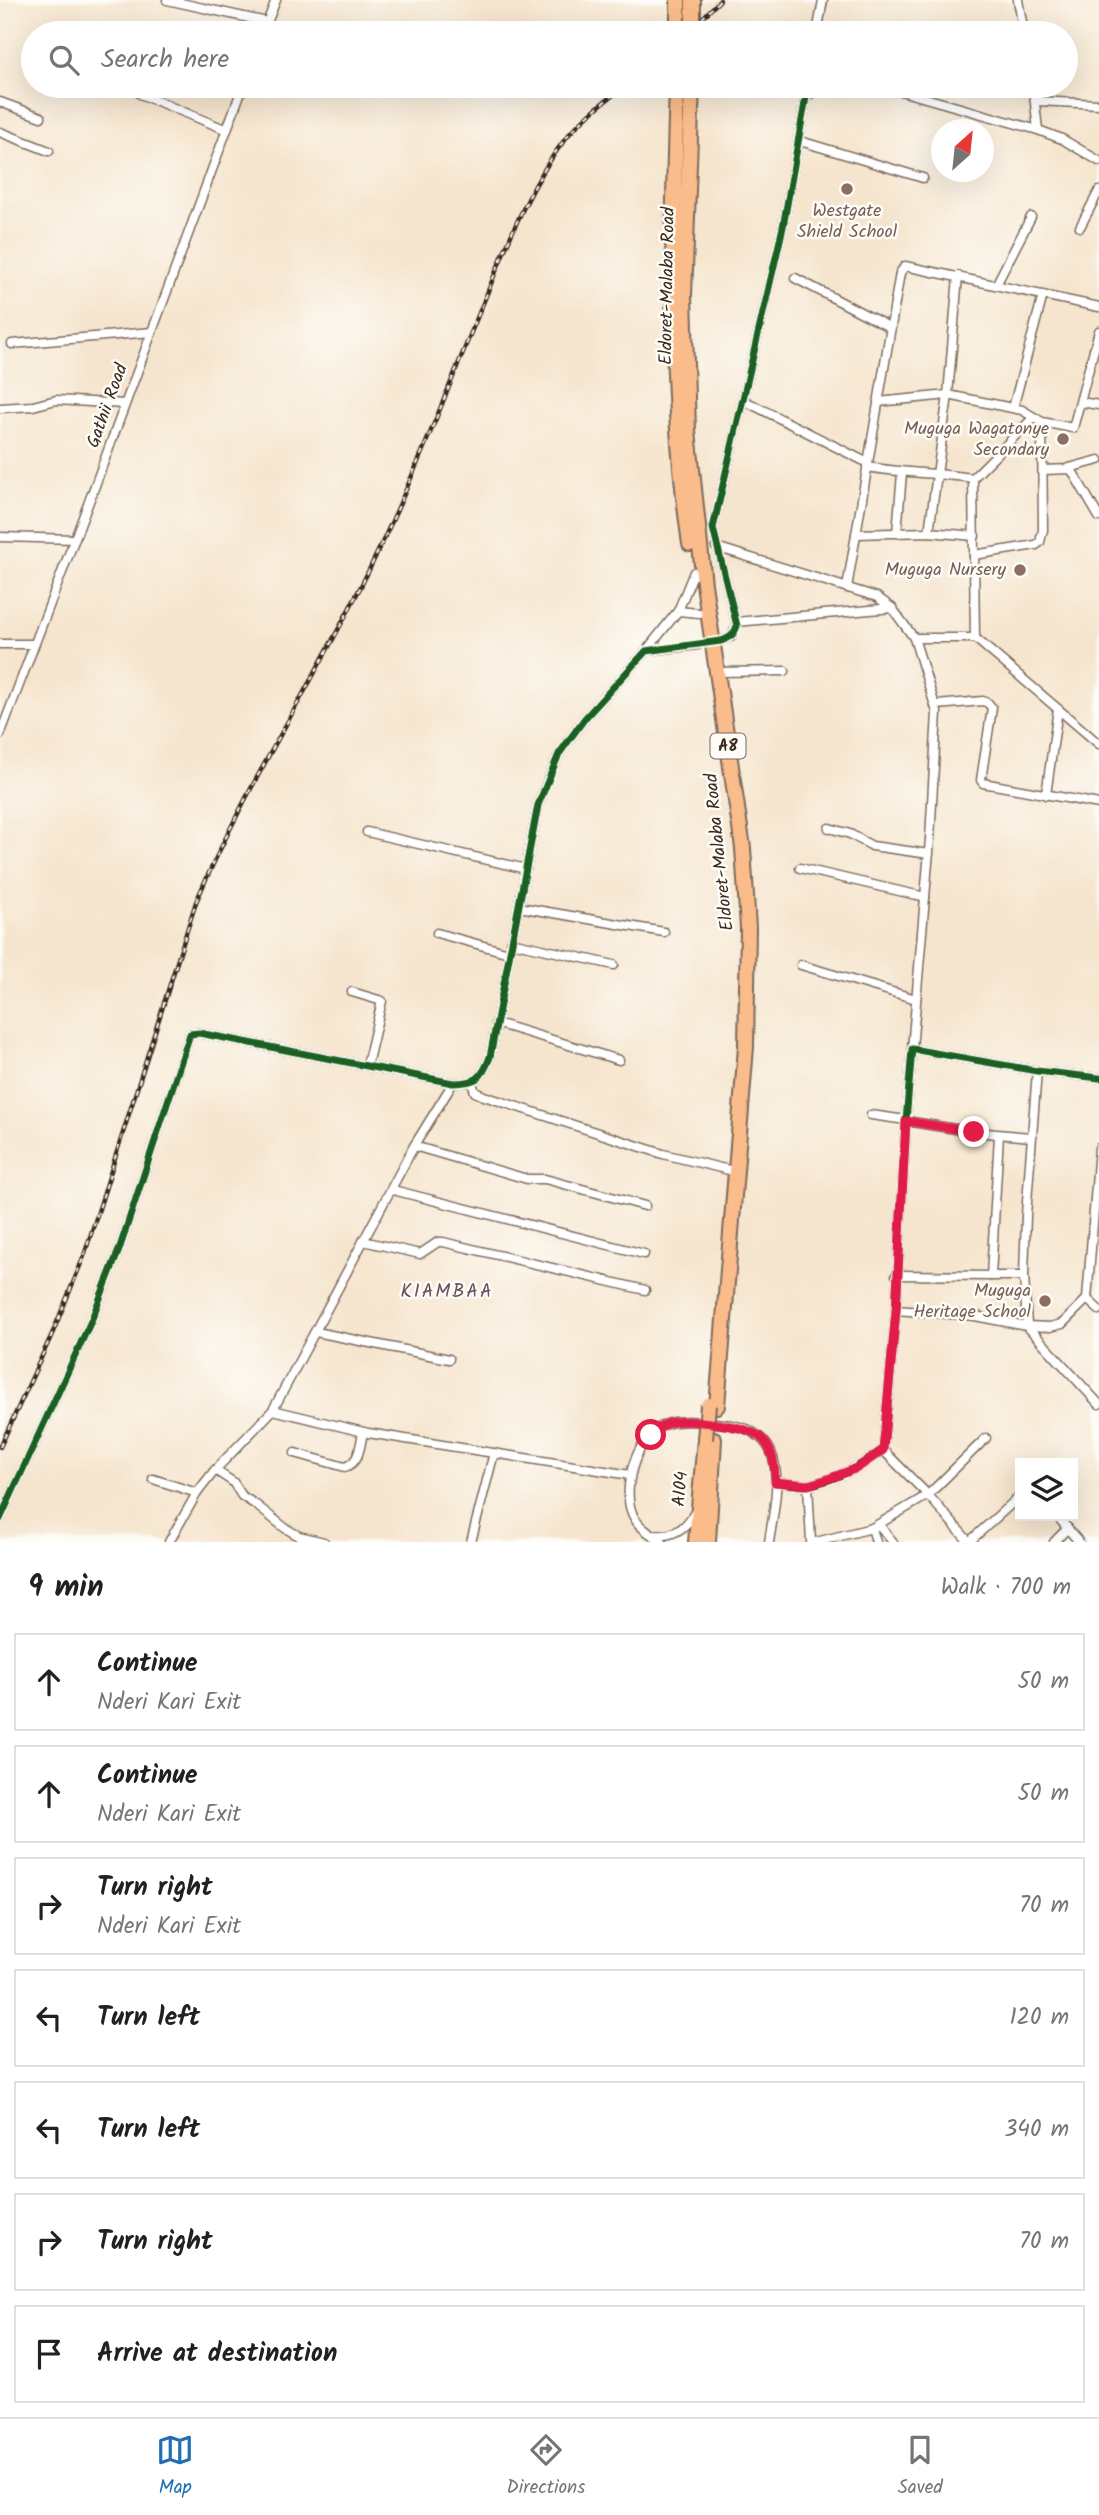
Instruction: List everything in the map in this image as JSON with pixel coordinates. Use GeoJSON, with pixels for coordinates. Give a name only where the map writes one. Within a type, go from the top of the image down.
{"type":"FeatureCollection","features":[{"type":"Feature","properties":{"kind":"highway"},"geometry":{"type":"LineString","coordinates":[[676,0],[677,21]]}},
{"type":"Feature","properties":{"kind":"highway"},"geometry":{"type":"LineString","coordinates":[[693,0],[693,21]]}},
{"type":"Feature","properties":{"kind":"highway","name":"Eldoret-Malaba Road"},"geometry":{"type":"LineString","coordinates":[[677,98],[673,281],[675,388],[683,496],[717,672],[743,848],[748,928],[749,986],[745,1061],[713,1406]]}},
{"type":"Feature","properties":{"kind":"highway","name":"Eldoret-Malaba Road"},"geometry":{"type":"LineString","coordinates":[[692,98],[684,295],[686,386],[699,613],[735,858],[740,937],[740,1018],[713,1406]]}},
{"type":"Feature","properties":{"kind":"highway","name":"A8"},"geometry":{"type":"LineString","coordinates":[[705,1542],[713,1406]]}},
{"type":"Feature","properties":{"kind":"highway","name":"A104"},"geometry":{"type":"LineString","coordinates":[[705,1542],[700,1501],[710,1439]]}},
{"type":"Feature","properties":{"kind":"street"},"geometry":{"type":"LineString","coordinates":[[167,0],[262,21]]}},
{"type":"Feature","properties":{"kind":"street"},"geometry":{"type":"LineString","coordinates":[[267,21],[276,0]]}},
{"type":"Feature","properties":{"kind":"street"},"geometry":{"type":"LineString","coordinates":[[819,21],[822,0]]}},
{"type":"Feature","properties":{"kind":"street"},"geometry":{"type":"LineString","coordinates":[[1018,0],[1022,21]]}},
{"type":"Feature","properties":{"kind":"street"},"geometry":{"type":"LineString","coordinates":[[150,98],[227,130]]}},
{"type":"Feature","properties":{"kind":"street","name":"Gathii Road"},"geometry":{"type":"LineString","coordinates":[[0,735],[239,98]]}},
{"type":"Feature","properties":{"kind":"street"},"geometry":{"type":"LineString","coordinates":[[721,641],[731,637],[737,626],[713,528],[783,227],[806,98]]}},
{"type":"Feature","properties":{"kind":"street"},"geometry":{"type":"LineString","coordinates":[[925,98],[1038,130],[1062,139],[1099,161]]}},
{"type":"Feature","properties":{"kind":"street"},"geometry":{"type":"LineString","coordinates":[[1035,98],[1038,130]]}},
{"type":"Feature","properties":{"kind":"street"},"geometry":{"type":"LineString","coordinates":[[1036,101],[1099,104]]}},
{"type":"Feature","properties":{"kind":"street"},"geometry":{"type":"LineString","coordinates":[[0,102],[41,117]]}},
{"type":"Feature","properties":{"kind":"street"},"geometry":{"type":"LineString","coordinates":[[0,131],[49,151]]}},
{"type":"Feature","properties":{"kind":"street"},"geometry":{"type":"LineString","coordinates":[[800,141],[923,178]]}},
{"type":"Feature","properties":{"kind":"street"},"geometry":{"type":"LineString","coordinates":[[1080,227],[1099,191]]}},
{"type":"Feature","properties":{"kind":"street"},"geometry":{"type":"LineString","coordinates":[[996,285],[1031,217]]}},
{"type":"Feature","properties":{"kind":"street"},"geometry":{"type":"LineString","coordinates":[[847,588],[900,273],[905,266],[1099,307]]}},
{"type":"Feature","properties":{"kind":"street"},"geometry":{"type":"LineString","coordinates":[[929,532],[948,395],[958,276]]}},
{"type":"Feature","properties":{"kind":"street"},"geometry":{"type":"LineString","coordinates":[[795,278],[891,328]]}},
{"type":"Feature","properties":{"kind":"street"},"geometry":{"type":"LineString","coordinates":[[1013,408],[1043,295]]}},
{"type":"Feature","properties":{"kind":"street"},"geometry":{"type":"LineString","coordinates":[[878,402],[948,395],[1022,410],[1042,422],[1073,428],[1099,331]]}},
{"type":"Feature","properties":{"kind":"street"},"geometry":{"type":"LineString","coordinates":[[12,344],[22,341],[152,332]]}},
{"type":"Feature","properties":{"kind":"street"},"geometry":{"type":"LineString","coordinates":[[0,408],[33,406],[55,400],[125,404]]}},
{"type":"Feature","properties":{"kind":"street"},"geometry":{"type":"LineString","coordinates":[[743,400],[868,465],[902,473],[973,478]]}},
{"type":"Feature","properties":{"kind":"street"},"geometry":{"type":"LineString","coordinates":[[1082,402],[1099,405]]}},
{"type":"Feature","properties":{"kind":"street"},"geometry":{"type":"LineString","coordinates":[[975,638],[973,478],[1032,418]]}},
{"type":"Feature","properties":{"kind":"street"},"geometry":{"type":"LineString","coordinates":[[974,555],[1041,542],[1042,422]]}},
{"type":"Feature","properties":{"kind":"street"},"geometry":{"type":"LineString","coordinates":[[1043,470],[1069,468],[1099,460]]}},
{"type":"Feature","properties":{"kind":"street"},"geometry":{"type":"LineString","coordinates":[[1069,468],[1099,517]]}},
{"type":"Feature","properties":{"kind":"street"},"geometry":{"type":"LineString","coordinates":[[897,533],[902,473]]}},
{"type":"Feature","properties":{"kind":"street"},"geometry":{"type":"LineString","coordinates":[[856,534],[929,532],[975,536]]}},
{"type":"Feature","properties":{"kind":"street"},"geometry":{"type":"LineString","coordinates":[[0,537],[75,538]]}},
{"type":"Feature","properties":{"kind":"street"},"geometry":{"type":"LineString","coordinates":[[716,547],[877,597],[892,608],[914,638],[937,705],[929,854],[906,1120],[896,1311],[883,1450],[857,1468],[808,1485],[775,1482]]}},
{"type":"Feature","properties":{"kind":"street"},"geometry":{"type":"LineString","coordinates":[[0,1519],[92,1321],[119,1250],[190,1034],[199,1033],[453,1083],[471,1083],[482,1075],[496,1023],[538,805],[559,754],[584,718],[646,651],[678,611],[699,578],[725,579]]}},
{"type":"Feature","properties":{"kind":"street"},"geometry":{"type":"LineString","coordinates":[[736,622],[892,608]]}},
{"type":"Feature","properties":{"kind":"street"},"geometry":{"type":"LineString","coordinates":[[678,611],[699,613]]}},
{"type":"Feature","properties":{"kind":"street"},"geometry":{"type":"LineString","coordinates":[[914,638],[975,638],[1099,744]]}},
{"type":"Feature","properties":{"kind":"street"},"geometry":{"type":"LineString","coordinates":[[0,643],[34,644]]}},
{"type":"Feature","properties":{"kind":"street"},"geometry":{"type":"LineString","coordinates":[[646,651],[698,645]]}},
{"type":"Feature","properties":{"kind":"street"},"geometry":{"type":"LineString","coordinates":[[717,672],[785,671]]}},
{"type":"Feature","properties":{"kind":"street"},"geometry":{"type":"LineString","coordinates":[[937,705],[950,702],[988,703],[992,708],[982,782],[1099,804]]}},
{"type":"Feature","properties":{"kind":"street"},"geometry":{"type":"LineString","coordinates":[[1046,795],[1051,742],[1058,709]]}},
{"type":"Feature","properties":{"kind":"street"},"geometry":{"type":"LineString","coordinates":[[829,828],[850,834],[872,846],[929,854]]}},
{"type":"Feature","properties":{"kind":"street"},"geometry":{"type":"LineString","coordinates":[[367,832],[526,869]]}},
{"type":"Feature","properties":{"kind":"street"},"geometry":{"type":"LineString","coordinates":[[800,868],[925,897]]}},
{"type":"Feature","properties":{"kind":"street"},"geometry":{"type":"LineString","coordinates":[[519,907],[664,932]]}},
{"type":"Feature","properties":{"kind":"street"},"geometry":{"type":"LineString","coordinates":[[437,933],[509,953]]}},
{"type":"Feature","properties":{"kind":"street"},"geometry":{"type":"LineString","coordinates":[[511,942],[614,965]]}},
{"type":"Feature","properties":{"kind":"street"},"geometry":{"type":"LineString","coordinates":[[801,965],[916,999]]}},
{"type":"Feature","properties":{"kind":"street"},"geometry":{"type":"LineString","coordinates":[[352,992],[382,1001],[367,1065]]}},
{"type":"Feature","properties":{"kind":"street"},"geometry":{"type":"LineString","coordinates":[[496,1023],[619,1060]]}},
{"type":"Feature","properties":{"kind":"street"},"geometry":{"type":"LineString","coordinates":[[912,1049],[1037,1071],[1099,1078]]}},
{"type":"Feature","properties":{"kind":"street"},"geometry":{"type":"LineString","coordinates":[[1037,1071],[1024,1276],[1027,1326],[1099,1404]]}},
{"type":"Feature","properties":{"kind":"street"},"geometry":{"type":"LineString","coordinates":[[169,1542],[197,1493],[215,1470],[273,1410],[393,1190],[414,1146],[453,1083]]}},
{"type":"Feature","properties":{"kind":"street"},"geometry":{"type":"LineString","coordinates":[[471,1083],[475,1092],[484,1096],[663,1154],[729,1170]]}},
{"type":"Feature","properties":{"kind":"street"},"geometry":{"type":"LineString","coordinates":[[872,1115],[999,1135],[1031,1137]]}},
{"type":"Feature","properties":{"kind":"street"},"geometry":{"type":"LineString","coordinates":[[990,1276],[999,1135]]}},
{"type":"Feature","properties":{"kind":"street"},"geometry":{"type":"LineString","coordinates":[[414,1146],[527,1180],[545,1179],[645,1206]]}},
{"type":"Feature","properties":{"kind":"street"},"geometry":{"type":"LineString","coordinates":[[896,1311],[975,1316],[1027,1326],[1057,1327],[1087,1299],[1095,1266],[1099,1148]]}},
{"type":"Feature","properties":{"kind":"street"},"geometry":{"type":"LineString","coordinates":[[393,1190],[644,1254]]}},
{"type":"Feature","properties":{"kind":"street"},"geometry":{"type":"LineString","coordinates":[[363,1241],[420,1254],[438,1241],[645,1290]]}},
{"type":"Feature","properties":{"kind":"street"},"geometry":{"type":"LineString","coordinates":[[896,1275],[1024,1276]]}},
{"type":"Feature","properties":{"kind":"street"},"geometry":{"type":"LineString","coordinates":[[1087,1299],[1099,1310]]}},
{"type":"Feature","properties":{"kind":"street"},"geometry":{"type":"LineString","coordinates":[[316,1332],[449,1359]]}},
{"type":"Feature","properties":{"kind":"street"},"geometry":{"type":"LineString","coordinates":[[273,1410],[363,1432],[630,1475]]}},
{"type":"Feature","properties":{"kind":"street"},"geometry":{"type":"LineString","coordinates":[[662,1542],[641,1527],[631,1510],[630,1475],[635,1458],[651,1435],[668,1423],[701,1422],[746,1428],[761,1437],[771,1452],[775,1464],[775,1482],[769,1542]]}},
{"type":"Feature","properties":{"kind":"street"},"geometry":{"type":"LineString","coordinates":[[295,1453],[349,1466],[355,1462],[363,1432]]}},
{"type":"Feature","properties":{"kind":"street"},"geometry":{"type":"LineString","coordinates":[[808,1485],[813,1542],[876,1527],[928,1495],[986,1438]]}},
{"type":"Feature","properties":{"kind":"street"},"geometry":{"type":"LineString","coordinates":[[883,1450],[928,1495],[969,1542],[1015,1501]]}},
{"type":"Feature","properties":{"kind":"street"},"geometry":{"type":"LineString","coordinates":[[471,1542],[494,1453]]}},
{"type":"Feature","properties":{"kind":"street"},"geometry":{"type":"LineString","coordinates":[[215,1470],[233,1482],[242,1496],[285,1528],[299,1536],[324,1542]]}},
{"type":"Feature","properties":{"kind":"street"},"geometry":{"type":"LineString","coordinates":[[153,1479],[197,1493]]}},
{"type":"Feature","properties":{"kind":"street"},"geometry":{"type":"LineString","coordinates":[[652,1535],[666,1535],[684,1528],[700,1501]]}},
{"type":"Feature","properties":{"kind":"street"},"geometry":{"type":"LineString","coordinates":[[1062,1521],[1079,1542]]}},
{"type":"Feature","properties":{"kind":"street"},"geometry":{"type":"LineString","coordinates":[[876,1527],[876,1542]]}},
{"type":"Feature","properties":{"kind":"street"},"geometry":{"type":"LineString","coordinates":[[876,1527],[893,1542]]}},
{"type":"Feature","properties":{"kind":"street"},"geometry":{"type":"LineString","coordinates":[[1054,1542],[1068,1528]]}},
{"type":"Feature","properties":{"kind":"railway"},"geometry":{"type":"LineString","coordinates":[[700,21],[720,0]]}},
{"type":"Feature","properties":{"kind":"railway"},"geometry":{"type":"LineString","coordinates":[[0,1447],[53,1332],[84,1256],[196,902],[215,859],[348,612],[384,538],[527,200],[566,138],[609,98]]}},
{"type":"Feature","properties":{"kind":"cycle path"},"geometry":{"type":"LineString","coordinates":[[0,1519],[91,1321],[119,1250],[190,1034],[199,1033],[453,1083],[473,1081],[481,1075],[490,1057],[538,805],[559,754],[585,718],[646,651],[721,641],[735,632],[737,626],[713,528],[783,227],[806,98]]}},
{"type":"Feature","properties":{"kind":"cycle path"},"geometry":{"type":"LineString","coordinates":[[775,1482],[804,1485],[818,1483],[838,1477],[883,1450],[896,1310],[912,1049],[1037,1071],[1099,1078]]}},
{"type":"Feature","properties":{"kind":"place","name":"Westgate Shield School"},"geometry":{"type":"Point","coordinates":[847,189]}},
{"type":"Feature","properties":{"kind":"place","name":"Muguga Wagatonye Secondary"},"geometry":{"type":"Point","coordinates":[1063,439]}},
{"type":"Feature","properties":{"kind":"place","name":"Muguga Nursery"},"geometry":{"type":"Point","coordinates":[1020,570]}},
{"type":"Feature","properties":{"kind":"place","name":"Muguga Heritage School"},"geometry":{"type":"Point","coordinates":[1045,1301]}},
{"type":"Feature","properties":{"kind":"district","name":"KIAMBAA"},"geometry":{"type":"Point","coordinates":[447,1292]}},
{"type":"Feature","properties":{"kind":"route"},"geometry":{"type":"LineString","coordinates":[[651,1435],[668,1423],[701,1422],[746,1428],[761,1437],[770,1449],[775,1464],[775,1482],[808,1485],[857,1468],[883,1450],[896,1311],[906,1121],[974,1132]]}}]}
